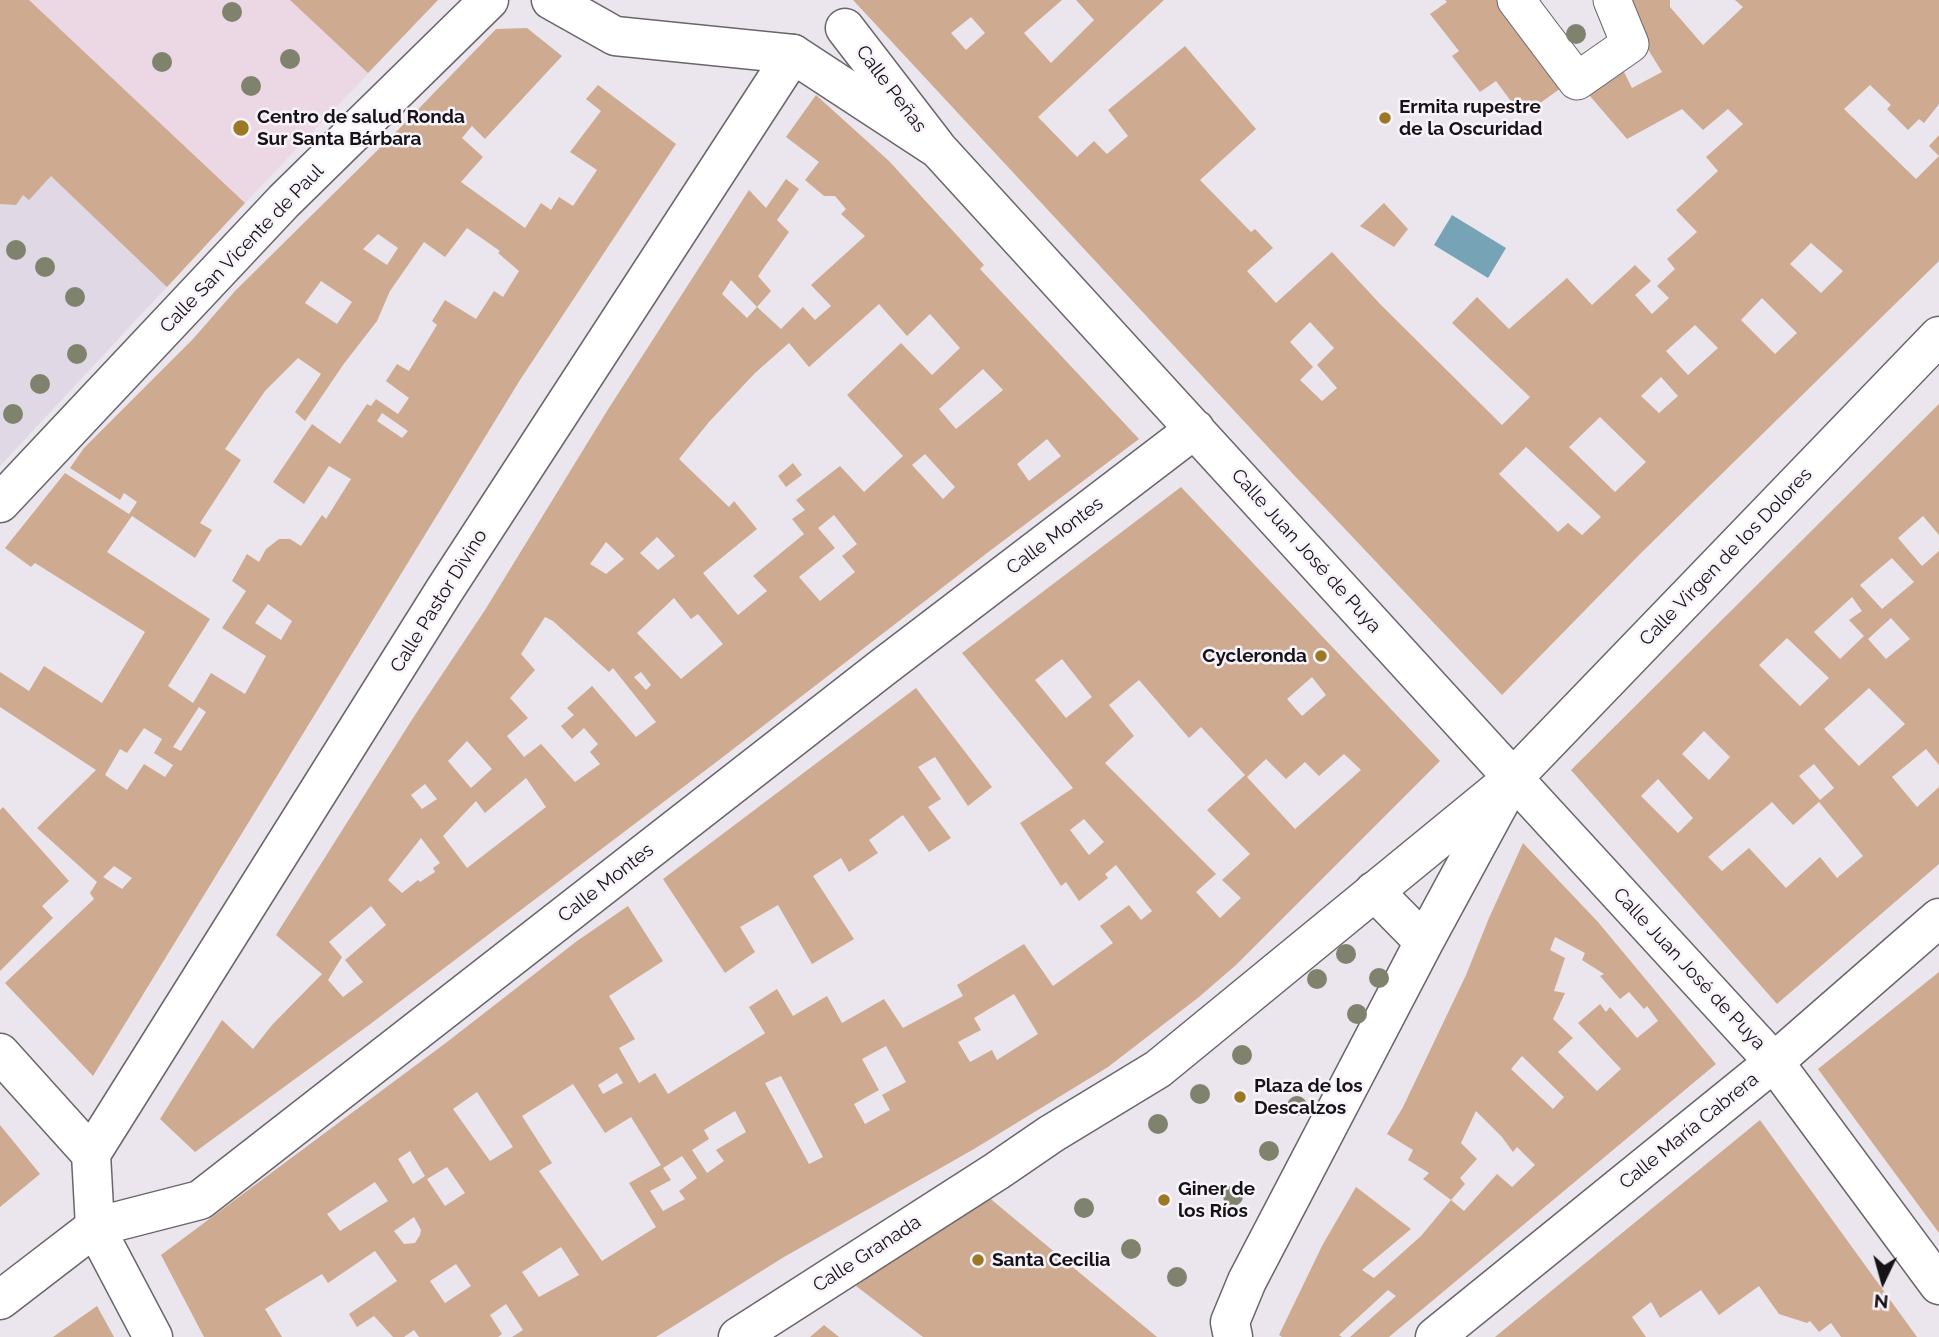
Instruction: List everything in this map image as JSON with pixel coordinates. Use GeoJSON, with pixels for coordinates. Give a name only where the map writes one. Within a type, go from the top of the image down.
{"type":"FeatureCollection","features":[{"type":"Feature","properties":{"kind":"street","name":"Calle San Vicente de Paul"},"geometry":{"type":"LineString","coordinates":[[0,503],[284,201],[489,0]]}},
{"type":"Feature","properties":{"kind":"street","name":"Calle Juan José de Puya"},"geometry":{"type":"LineString","coordinates":[[551,0],[615,36],[793,54],[938,149],[1774,1062],[1939,1285]]}},
{"type":"Feature","properties":{"kind":"street"},"geometry":{"type":"LineString","coordinates":[[1516,0],[1577,80],[1630,44],[1612,0]]}},
{"type":"Feature","properties":{"kind":"street","name":"Calle Peñas"},"geometry":{"type":"LineString","coordinates":[[845,28],[938,149]]}},
{"type":"Feature","properties":{"kind":"street","name":"Calle Pastor Divino"},"geometry":{"type":"LineString","coordinates":[[92,1154],[444,591],[793,54]]}},
{"type":"Feature","properties":{"kind":"street","name":"Calle Virgen de los Dolores"},"geometry":{"type":"LineString","coordinates":[[1513,778],[1939,336]]}},
{"type":"Feature","properties":{"kind":"street","name":"Calle Montes"},"geometry":{"type":"LineString","coordinates":[[0,1300],[95,1227],[200,1199],[882,668],[1195,429]]}},
{"type":"Feature","properties":{"kind":"street"},"geometry":{"type":"LineString","coordinates":[[1424,942],[1374,891],[1513,778]]}},
{"type":"Feature","properties":{"kind":"street"},"geometry":{"type":"LineString","coordinates":[[1233,1337],[1230,1322],[1247,1281],[1513,778]]}},
{"type":"Feature","properties":{"kind":"street","name":"Calle Granada"},"geometry":{"type":"LineString","coordinates":[[737,1337],[1051,1134],[1158,1069],[1374,891]]}},
{"type":"Feature","properties":{"kind":"street","name":"Calle María Cabrera"},"geometry":{"type":"LineString","coordinates":[[1435,1337],[1774,1062],[1939,918]]}},
{"type":"Feature","properties":{"kind":"street"},"geometry":{"type":"LineString","coordinates":[[0,1053],[92,1154],[95,1227],[153,1337]]}},
{"type":"Feature","properties":{"kind":"shaded area"},"geometry":{"type":"Polygon","coordinates":[[[0,0],[29,0],[245,203],[0,466],[0,0]]]}},
{"type":"Feature","properties":{"kind":"shaded area","name":"Centro de salud Ronda Sur Santa Bárbara"},"geometry":{"type":"Polygon","coordinates":[[[29,0],[438,0],[245,203],[29,0]]]}},
{"type":"Feature","properties":{"kind":"water"},"geometry":{"type":"Polygon","coordinates":[[[1452,215],[1506,248],[1488,278],[1434,245],[1452,215]]]}},
{"type":"Feature","properties":{"kind":"building"},"geometry":{"type":"Polygon","coordinates":[[[0,0],[29,0],[245,203],[167,287],[51,176],[29,200],[23,195],[16,205],[0,204],[0,0]]]}},
{"type":"Feature","properties":{"kind":"building"},"geometry":{"type":"Polygon","coordinates":[[[290,0],[438,0],[368,73],[290,0]]]}},
{"type":"Feature","properties":{"kind":"building"},"geometry":{"type":"Polygon","coordinates":[[[853,0],[1062,0],[1024,33],[1051,63],[1094,20],[1076,0],[1164,0],[1038,117],[1077,157],[1094,141],[1107,154],[1128,136],[1108,110],[1185,46],[1256,129],[1200,180],[1251,232],[1255,229],[1273,248],[1247,271],[1276,303],[1332,252],[1381,305],[1502,425],[1530,397],[1452,323],[1477,297],[1509,329],[1567,278],[1592,305],[1635,265],[1651,281],[1635,295],[1652,314],[1669,298],[1657,286],[1675,269],[1667,259],[1697,232],[1676,210],[1718,171],[1706,157],[1743,124],[1728,109],[1703,130],[1682,109],[1627,139],[1577,81],[1615,54],[1632,88],[1662,72],[1641,38],[1612,0],[1670,0],[1670,7],[1703,45],[1743,7],[1735,0],[1939,0],[1939,104],[1924,123],[1919,119],[1908,130],[1887,109],[1891,105],[1870,85],[1844,109],[1916,179],[1939,156],[1939,261],[1640,554],[1502,695],[853,0]],[[971,17],[951,33],[966,50],[985,33],[971,17]],[[1811,243],[1790,264],[1821,293],[1843,271],[1811,243]],[[1762,298],[1741,320],[1775,354],[1797,333],[1762,298]],[[1310,322],[1290,342],[1313,367],[1300,380],[1322,401],[1337,388],[1317,365],[1334,348],[1310,322]],[[1695,325],[1666,351],[1688,375],[1718,348],[1695,325]],[[1661,377],[1641,396],[1659,413],[1678,396],[1661,377]],[[1600,417],[1569,447],[1615,492],[1646,462],[1600,417]],[[1526,447],[1499,474],[1558,532],[1568,523],[1582,535],[1601,517],[1526,447]]]}},
{"type":"Feature","properties":{"kind":"building"},"geometry":{"type":"Polygon","coordinates":[[[1445,0],[1516,0],[1575,78],[1522,116],[1496,81],[1480,92],[1452,56],[1459,51],[1430,14],[1447,2],[1445,0]]]}},
{"type":"Feature","properties":{"kind":"building"},"geometry":{"type":"Polygon","coordinates":[[[527,28],[562,56],[485,139],[472,126],[462,138],[483,157],[461,182],[525,228],[541,203],[551,210],[559,197],[573,206],[597,170],[570,152],[601,111],[586,99],[598,85],[676,144],[520,380],[93,1076],[5,983],[94,899],[90,893],[97,882],[37,828],[96,770],[0,707],[0,672],[29,691],[44,666],[102,703],[145,632],[35,563],[31,567],[5,548],[65,473],[129,514],[137,502],[124,493],[120,500],[70,468],[84,448],[193,339],[235,291],[496,29],[527,28]],[[467,228],[445,257],[424,242],[390,291],[377,321],[305,421],[295,412],[321,374],[298,358],[265,391],[225,449],[241,460],[200,523],[212,530],[195,558],[132,516],[107,552],[210,619],[168,686],[193,703],[211,673],[245,694],[266,656],[222,628],[246,591],[232,581],[247,554],[259,562],[266,549],[279,539],[290,539],[301,546],[322,515],[326,519],[351,479],[329,466],[304,504],[273,482],[312,424],[340,444],[367,404],[371,406],[376,399],[398,414],[409,398],[386,381],[397,364],[409,371],[437,325],[432,321],[445,300],[476,319],[494,291],[503,297],[519,271],[498,253],[500,251],[467,228]],[[378,234],[363,249],[387,265],[398,248],[378,234]],[[321,281],[305,303],[337,324],[352,302],[321,281]],[[382,413],[377,421],[402,438],[408,431],[382,413]],[[268,604],[255,623],[281,640],[292,621],[268,604]],[[199,707],[173,747],[181,751],[206,712],[199,707]],[[144,728],[127,753],[120,749],[105,775],[127,790],[144,764],[165,777],[173,765],[154,753],[162,739],[144,728]],[[114,866],[103,877],[122,889],[132,878],[114,866]]]}},
{"type":"Feature","properties":{"kind":"building"},"geometry":{"type":"Polygon","coordinates":[[[816,95],[889,161],[984,265],[980,269],[1139,439],[369,1025],[195,1152],[160,1119],[222,1020],[253,1049],[272,1025],[322,974],[276,935],[413,718],[485,610],[607,411],[749,190],[766,208],[786,179],[799,189],[777,220],[789,232],[758,276],[771,291],[757,307],[781,329],[803,307],[815,320],[831,306],[811,285],[865,236],[841,214],[846,209],[835,196],[824,196],[805,180],[819,162],[786,137],[816,95]],[[731,280],[722,294],[747,318],[757,307],[731,280]],[[879,304],[809,367],[789,343],[755,373],[679,459],[729,507],[734,501],[757,529],[703,573],[738,615],[767,591],[753,576],[804,534],[792,519],[805,510],[796,500],[840,466],[864,492],[903,456],[847,395],[901,343],[932,375],[960,348],[930,314],[907,336],[879,304]],[[983,369],[939,409],[956,429],[1003,390],[983,369]],[[1047,439],[1017,464],[1029,481],[1061,456],[1047,439]],[[925,454],[912,465],[943,499],[955,487],[925,454]],[[834,515],[818,528],[835,548],[799,577],[820,601],[855,572],[842,556],[857,544],[834,515]],[[657,537],[640,553],[658,570],[675,556],[657,537]],[[606,542],[590,564],[606,574],[624,559],[606,542]],[[674,598],[637,633],[681,679],[723,644],[698,614],[691,619],[674,598]],[[545,617],[521,654],[535,670],[510,698],[528,718],[507,736],[524,757],[541,744],[575,782],[600,764],[590,752],[598,744],[584,728],[572,739],[561,726],[574,715],[567,708],[592,686],[636,737],[656,722],[613,668],[609,672],[553,621],[545,617]],[[641,672],[634,677],[646,690],[651,685],[641,672]],[[467,741],[448,761],[471,788],[492,769],[467,741]],[[526,778],[485,813],[476,801],[443,836],[467,868],[546,807],[526,778]],[[425,784],[411,795],[422,809],[437,799],[425,784]],[[421,838],[388,880],[402,893],[418,880],[420,882],[435,872],[433,868],[440,863],[421,838]],[[371,906],[329,942],[342,957],[328,980],[343,997],[363,982],[345,960],[386,925],[371,906]]]}},
{"type":"Feature","properties":{"kind":"building"},"geometry":{"type":"Polygon","coordinates":[[[1939,135],[1939,156],[1929,146],[1939,135]]]}},
{"type":"Feature","properties":{"kind":"building"},"geometry":{"type":"Polygon","coordinates":[[[1384,203],[1408,229],[1394,247],[1360,226],[1384,203]]]}},
{"type":"Feature","properties":{"kind":"building"},"geometry":{"type":"Polygon","coordinates":[[[1939,404],[1939,535],[1923,516],[1898,538],[1922,566],[1939,551],[1939,765],[1926,749],[1892,777],[1917,807],[1939,787],[1939,864],[1777,1004],[1571,770],[1939,404]],[[1892,558],[1860,585],[1882,609],[1914,582],[1892,558]],[[1852,597],[1814,632],[1840,659],[1864,636],[1849,620],[1862,611],[1852,597]],[[1891,618],[1868,639],[1886,659],[1910,639],[1891,618]],[[1787,638],[1759,665],[1800,706],[1829,678],[1787,638]],[[1869,688],[1824,729],[1859,766],[1905,724],[1869,688]],[[1704,731],[1682,754],[1709,780],[1730,757],[1704,731]],[[1814,764],[1799,776],[1820,800],[1834,788],[1814,764]],[[1658,779],[1641,796],[1678,833],[1693,818],[1658,779]],[[1772,802],[1708,857],[1722,871],[1749,848],[1786,888],[1820,857],[1837,878],[1863,856],[1819,802],[1793,825],[1772,802]]]}},
{"type":"Feature","properties":{"kind":"building"},"geometry":{"type":"Polygon","coordinates":[[[793,463],[802,475],[786,487],[778,476],[793,463]]]}},
{"type":"Feature","properties":{"kind":"building"},"geometry":{"type":"Polygon","coordinates":[[[1181,487],[1440,761],[1236,965],[1108,1067],[974,1149],[784,1257],[656,1337],[512,1337],[523,1330],[506,1304],[490,1315],[502,1334],[498,1337],[419,1337],[414,1330],[404,1337],[393,1337],[374,1316],[357,1327],[349,1314],[397,1281],[375,1251],[328,1283],[322,1274],[265,1309],[282,1337],[204,1337],[161,1255],[447,1042],[577,941],[628,906],[663,961],[609,996],[635,1039],[619,1048],[639,1083],[655,1073],[668,1094],[764,1034],[749,1007],[777,989],[793,1016],[827,996],[842,1023],[884,999],[903,1028],[963,996],[957,985],[1024,944],[1053,986],[1113,943],[1100,926],[1129,905],[1141,920],[1152,911],[1116,865],[1105,874],[1108,878],[1079,901],[1066,882],[1061,886],[1020,823],[1073,788],[962,653],[1181,487]],[[1062,659],[1035,680],[1066,718],[1092,697],[1062,659]],[[1312,677],[1287,699],[1302,716],[1326,695],[1312,677]],[[1139,680],[1109,705],[1134,736],[1105,763],[1216,874],[1196,892],[1220,918],[1241,898],[1222,880],[1250,854],[1207,810],[1245,775],[1201,727],[1189,738],[1139,680]],[[1344,754],[1319,776],[1305,762],[1286,779],[1266,759],[1247,777],[1295,829],[1361,770],[1344,754]],[[1084,819],[1070,830],[1089,855],[1104,842],[1084,819]],[[1014,994],[974,1018],[981,1030],[958,1042],[970,1062],[992,1050],[997,1060],[1038,1034],[1014,994]],[[886,1046],[862,1059],[879,1090],[854,1104],[865,1124],[890,1110],[882,1095],[906,1082],[886,1046]],[[617,1073],[598,1085],[603,1094],[623,1083],[617,1073]],[[781,1076],[765,1083],[809,1164],[823,1157],[781,1076]],[[573,1084],[522,1116],[552,1163],[539,1171],[602,1261],[656,1227],[629,1183],[661,1165],[631,1117],[605,1133],[573,1084]],[[477,1092],[453,1109],[490,1161],[513,1147],[477,1092]],[[735,1111],[704,1130],[709,1139],[692,1150],[707,1173],[724,1161],[716,1150],[746,1132],[735,1111]],[[410,1151],[398,1159],[413,1184],[425,1176],[410,1151]],[[682,1156],[663,1168],[671,1180],[650,1191],[663,1211],[685,1199],[679,1191],[697,1178],[682,1156]],[[447,1167],[427,1179],[445,1206],[465,1193],[447,1167]],[[375,1182],[327,1214],[340,1231],[388,1201],[375,1182]],[[414,1217],[394,1231],[404,1244],[415,1243],[421,1230],[414,1217]],[[561,1247],[522,1272],[539,1297],[579,1275],[561,1247]],[[456,1264],[430,1281],[445,1303],[471,1286],[456,1264]]]}},
{"type":"Feature","properties":{"kind":"building"},"geometry":{"type":"Polygon","coordinates":[[[916,688],[992,787],[968,806],[935,757],[918,767],[941,799],[928,807],[951,838],[929,852],[903,815],[869,840],[878,853],[849,872],[841,858],[813,876],[854,939],[812,964],[778,905],[740,927],[755,952],[725,973],[663,879],[916,688]]]}},
{"type":"Feature","properties":{"kind":"building"},"geometry":{"type":"Polygon","coordinates":[[[3,807],[69,881],[42,906],[53,918],[0,971],[0,810],[3,807]]]}},
{"type":"Feature","properties":{"kind":"building"},"geometry":{"type":"Polygon","coordinates":[[[1523,843],[1598,922],[1716,1064],[1389,1337],[1350,1337],[1396,1296],[1388,1290],[1339,1335],[1342,1337],[1282,1337],[1279,1335],[1322,1246],[1356,1187],[1411,1229],[1362,1270],[1374,1278],[1421,1236],[1451,1200],[1423,1179],[1429,1173],[1408,1160],[1413,1150],[1387,1134],[1403,1107],[1466,975],[1523,843]],[[1555,937],[1550,950],[1565,958],[1554,991],[1565,993],[1553,1019],[1573,1038],[1558,1052],[1597,1091],[1621,1069],[1578,1023],[1600,1004],[1606,1012],[1610,1007],[1637,1038],[1658,1021],[1647,1006],[1644,1009],[1629,992],[1620,999],[1600,976],[1604,974],[1582,960],[1585,953],[1555,937]],[[1522,1056],[1511,1069],[1553,1109],[1564,1097],[1522,1056]],[[1476,1111],[1461,1143],[1477,1159],[1460,1178],[1465,1184],[1451,1200],[1464,1211],[1497,1174],[1512,1187],[1535,1165],[1517,1147],[1513,1152],[1476,1111]]]}},
{"type":"Feature","properties":{"kind":"building"},"geometry":{"type":"Polygon","coordinates":[[[1939,972],[1939,1233],[1818,1069],[1939,972]]]}},
{"type":"Feature","properties":{"kind":"building"},"geometry":{"type":"Polygon","coordinates":[[[1760,1120],[1917,1337],[1841,1337],[1831,1323],[1819,1332],[1810,1321],[1807,1323],[1779,1314],[1759,1286],[1719,1315],[1701,1290],[1660,1318],[1651,1302],[1632,1317],[1646,1337],[1495,1337],[1760,1120]]]}},
{"type":"Feature","properties":{"kind":"building"},"geometry":{"type":"Polygon","coordinates":[[[0,1125],[40,1174],[0,1207],[0,1125]]]}},
{"type":"Feature","properties":{"kind":"building","name":"Santa Cecilia"},"geometry":{"type":"Polygon","coordinates":[[[981,1191],[1157,1337],[923,1337],[856,1286],[928,1235],[981,1191]]]}},
{"type":"Feature","properties":{"kind":"building"},"geometry":{"type":"Polygon","coordinates":[[[97,1306],[114,1337],[53,1337],[97,1306]]]}},
{"type":"Feature","properties":{"kind":"building"},"geometry":{"type":"Polygon","coordinates":[[[824,1325],[839,1337],[810,1337],[824,1325]]]}},
{"type":"Feature","properties":{"kind":"place","name":"Ermita rupestre de la Oscuridad"},"geometry":{"type":"Point","coordinates":[1385,118]}},
{"type":"Feature","properties":{"kind":"place","name":"Centro de salud Ronda Sur Santa Bárbara"},"geometry":{"type":"Point","coordinates":[241,128]}},
{"type":"Feature","properties":{"kind":"place","name":"Cycleronda"},"geometry":{"type":"Point","coordinates":[1321,656]}},
{"type":"Feature","properties":{"kind":"place","name":"Plaza de los Descalzos"},"geometry":{"type":"Point","coordinates":[1240,1097]}},
{"type":"Feature","properties":{"kind":"place","name":"Giner de los Ríos"},"geometry":{"type":"Point","coordinates":[1164,1200]}},
{"type":"Feature","properties":{"kind":"place","name":"Santa Cecilia"},"geometry":{"type":"Point","coordinates":[978,1260]}}]}
